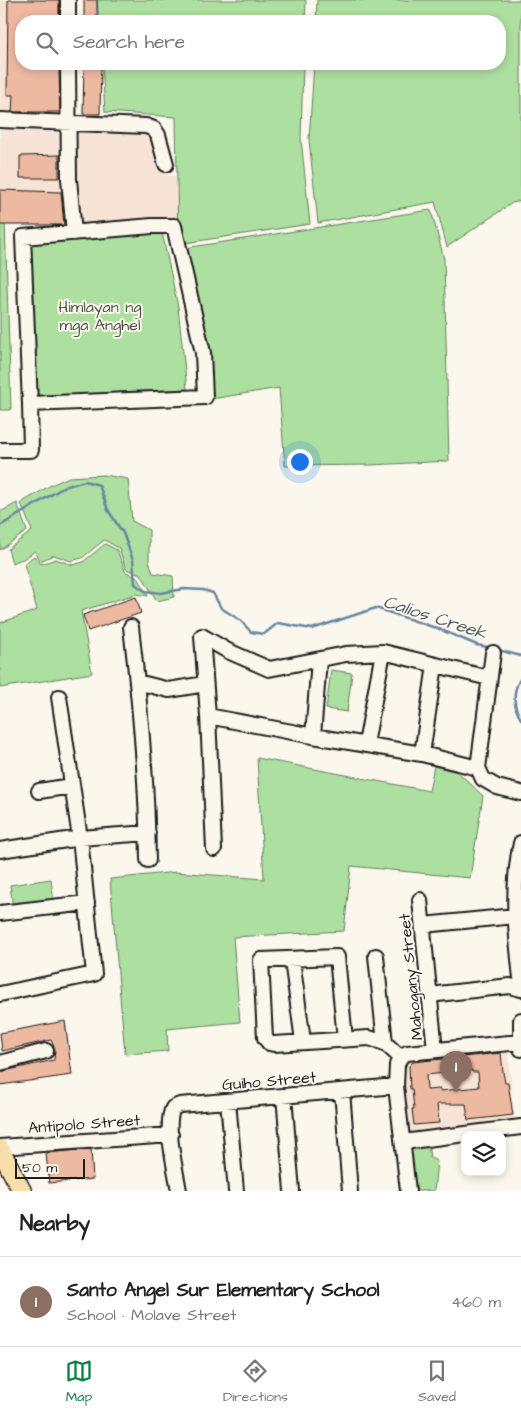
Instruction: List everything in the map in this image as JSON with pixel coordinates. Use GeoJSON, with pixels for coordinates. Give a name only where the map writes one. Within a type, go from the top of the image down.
{"type":"FeatureCollection","features":[{"type":"Feature","properties":{"kind":"main road"},"geometry":{"type":"LineString","coordinates":[[0,1148],[22,1191]]}},
{"type":"Feature","properties":{"kind":"street"},"geometry":{"type":"LineString","coordinates":[[68,0],[68,15]]}},
{"type":"Feature","properties":{"kind":"street"},"geometry":{"type":"LineString","coordinates":[[68,70],[69,179],[74,233]]}},
{"type":"Feature","properties":{"kind":"street"},"geometry":{"type":"LineString","coordinates":[[0,120],[146,126],[154,129],[158,135],[166,164]]}},
{"type":"Feature","properties":{"kind":"street"},"geometry":{"type":"LineString","coordinates":[[0,450],[31,450],[23,237],[174,226],[203,353],[205,397],[30,404]]}},
{"type":"Feature","properties":{"kind":"street"},"geometry":{"type":"LineString","coordinates":[[131,627],[137,682],[148,833],[148,860]]}},
{"type":"Feature","properties":{"kind":"street"},"geometry":{"type":"LineString","coordinates":[[214,849],[202,636],[228,651],[269,669],[346,654],[383,652],[489,678]]}},
{"type":"Feature","properties":{"kind":"street"},"geometry":{"type":"LineString","coordinates":[[366,744],[383,652]]}},
{"type":"Feature","properties":{"kind":"street"},"geometry":{"type":"LineString","coordinates":[[480,774],[493,653]]}},
{"type":"Feature","properties":{"kind":"street"},"geometry":{"type":"LineString","coordinates":[[312,736],[319,660]]}},
{"type":"Feature","properties":{"kind":"street"},"geometry":{"type":"LineString","coordinates":[[422,754],[435,665]]}},
{"type":"Feature","properties":{"kind":"street"},"geometry":{"type":"LineString","coordinates":[[137,682],[169,690],[205,684]]}},
{"type":"Feature","properties":{"kind":"street"},"geometry":{"type":"LineString","coordinates":[[0,994],[94,974],[80,838],[59,697]]}},
{"type":"Feature","properties":{"kind":"street"},"geometry":{"type":"LineString","coordinates":[[208,716],[312,736],[422,754],[480,774],[497,787],[521,793]]}},
{"type":"Feature","properties":{"kind":"street"},"geometry":{"type":"LineString","coordinates":[[39,791],[72,786]]}},
{"type":"Feature","properties":{"kind":"street"},"geometry":{"type":"LineString","coordinates":[[0,850],[80,838],[148,833]]}},
{"type":"Feature","properties":{"kind":"street"},"geometry":{"type":"LineString","coordinates":[[520,852],[518,917],[521,978]]}},
{"type":"Feature","properties":{"kind":"street","name":"Mahogany Street"},"geometry":{"type":"LineString","coordinates":[[420,900],[435,1050]]}},
{"type":"Feature","properties":{"kind":"street"},"geometry":{"type":"LineString","coordinates":[[1,910],[87,903]]}},
{"type":"Feature","properties":{"kind":"street"},"geometry":{"type":"LineString","coordinates":[[423,925],[518,917]]}},
{"type":"Feature","properties":{"kind":"street"},"geometry":{"type":"LineString","coordinates":[[376,956],[385,1043]]}},
{"type":"Feature","properties":{"kind":"street"},"geometry":{"type":"LineString","coordinates":[[345,1039],[337,957],[261,960],[265,1038],[269,1043],[369,1038],[385,1043],[404,1055],[435,1050],[521,1046],[521,1020]]}},
{"type":"Feature","properties":{"kind":"street"},"geometry":{"type":"LineString","coordinates":[[292,960],[303,1041]]}},
{"type":"Feature","properties":{"kind":"street"},"geometry":{"type":"LineString","coordinates":[[429,994],[510,986],[521,989]]}},
{"type":"Feature","properties":{"kind":"street"},"geometry":{"type":"LineString","coordinates":[[0,1062],[46,1052]]}},
{"type":"Feature","properties":{"kind":"street"},"geometry":{"type":"LineString","coordinates":[[404,1055],[397,1066],[396,1086],[408,1191]]}},
{"type":"Feature","properties":{"kind":"street","name":"Guiho Street"},"geometry":{"type":"LineString","coordinates":[[171,1135],[170,1114],[173,1108],[180,1105],[396,1086]]}},
{"type":"Feature","properties":{"kind":"street"},"geometry":{"type":"LineString","coordinates":[[342,1091],[350,1191]]}},
{"type":"Feature","properties":{"kind":"street"},"geometry":{"type":"LineString","coordinates":[[284,1096],[292,1191]]}},
{"type":"Feature","properties":{"kind":"street"},"geometry":{"type":"LineString","coordinates":[[228,1101],[236,1191]]}},
{"type":"Feature","properties":{"kind":"street"},"geometry":{"type":"LineString","coordinates":[[403,1142],[521,1127]]}},
{"type":"Feature","properties":{"kind":"street"},"geometry":{"type":"LineString","coordinates":[[171,1135],[179,1191]]}},
{"type":"Feature","properties":{"kind":"street","name":"Antipolo Street"},"geometry":{"type":"LineString","coordinates":[[0,1148],[171,1135]]}},
{"type":"Feature","properties":{"kind":"shaded area"},"geometry":{"type":"Polygon","coordinates":[[[0,0],[68,0],[68,15],[15,15],[15,70],[68,70],[68,116],[0,114],[0,0]]]}},
{"type":"Feature","properties":{"kind":"shaded area"},"geometry":{"type":"Polygon","coordinates":[[[0,122],[146,126],[166,164],[168,176],[176,176],[179,224],[0,225],[0,122]]]}},
{"type":"Feature","properties":{"kind":"shaded area"},"geometry":{"type":"Polygon","coordinates":[[[508,1050],[514,1118],[508,1124],[406,1135],[398,1066],[405,1061],[508,1050]]]}},
{"type":"Feature","properties":{"kind":"green space"},"geometry":{"type":"Polygon","coordinates":[[[97,0],[306,0],[305,15],[98,15],[97,0]]]}},
{"type":"Feature","properties":{"kind":"green space"},"geometry":{"type":"Polygon","coordinates":[[[317,0],[521,0],[521,201],[512,203],[447,247],[435,202],[318,223],[309,140],[314,70],[506,70],[506,15],[316,15],[317,0]]]}},
{"type":"Feature","properties":{"kind":"green space"},"geometry":{"type":"Polygon","coordinates":[[[102,70],[303,70],[301,139],[310,224],[178,244],[176,117],[105,112],[102,70]]]}},
{"type":"Feature","properties":{"kind":"green space"},"geometry":{"type":"Polygon","coordinates":[[[431,210],[444,259],[449,461],[371,465],[285,466],[279,388],[211,399],[208,342],[185,248],[431,210]]]}},
{"type":"Feature","properties":{"kind":"green space"},"geometry":{"type":"Polygon","coordinates":[[[0,221],[5,221],[11,410],[0,410],[0,221]]]}},
{"type":"Feature","properties":{"kind":"green space","name":"Himlayan ng mga Anghel"},"geometry":{"type":"Polygon","coordinates":[[[161,228],[178,307],[187,389],[25,397],[19,241],[161,228]]]}},
{"type":"Feature","properties":{"kind":"green space"},"geometry":{"type":"Polygon","coordinates":[[[104,475],[128,479],[132,521],[149,530],[149,561],[153,573],[173,576],[174,597],[157,601],[141,574],[126,569],[119,548],[104,540],[82,558],[71,561],[54,555],[40,561],[35,551],[25,558],[12,563],[8,549],[32,531],[21,503],[51,485],[69,477],[104,475]]]}},
{"type":"Feature","properties":{"kind":"green space"},"geometry":{"type":"Polygon","coordinates":[[[17,503],[27,531],[0,550],[0,512],[17,503]]]}},
{"type":"Feature","properties":{"kind":"green space"},"geometry":{"type":"Polygon","coordinates":[[[105,544],[117,550],[125,571],[139,579],[148,596],[136,594],[81,611],[92,673],[0,688],[0,623],[37,610],[24,564],[34,556],[41,564],[56,559],[73,565],[83,562],[105,544]]]}},
{"type":"Feature","properties":{"kind":"green space"},"geometry":{"type":"Polygon","coordinates":[[[331,670],[352,673],[347,712],[326,709],[331,670]]]}},
{"type":"Feature","properties":{"kind":"green space"},"geometry":{"type":"Polygon","coordinates":[[[257,758],[429,791],[434,766],[458,772],[483,796],[470,878],[351,866],[344,931],[233,937],[240,1022],[167,1029],[168,1051],[125,1054],[110,879],[176,872],[264,879],[257,758]]]}},
{"type":"Feature","properties":{"kind":"green space"},"geometry":{"type":"Polygon","coordinates":[[[51,879],[54,903],[13,908],[10,885],[51,879]]]}},
{"type":"Feature","properties":{"kind":"green space"},"geometry":{"type":"Polygon","coordinates":[[[428,1143],[430,1158],[437,1161],[434,1191],[412,1191],[406,1145],[428,1143]]]}},
{"type":"Feature","properties":{"kind":"building"},"geometry":{"type":"Polygon","coordinates":[[[8,0],[59,0],[59,15],[15,15],[15,70],[59,70],[60,112],[12,112],[13,95],[7,95],[8,0]]]}},
{"type":"Feature","properties":{"kind":"building"},"geometry":{"type":"Polygon","coordinates":[[[84,0],[97,0],[97,15],[84,15],[84,0]]]}},
{"type":"Feature","properties":{"kind":"building"},"geometry":{"type":"Polygon","coordinates":[[[84,70],[101,70],[100,114],[83,114],[84,70]]]}},
{"type":"Feature","properties":{"kind":"building"},"geometry":{"type":"Polygon","coordinates":[[[59,155],[59,178],[20,178],[20,156],[59,155]]]}},
{"type":"Feature","properties":{"kind":"building"},"geometry":{"type":"Polygon","coordinates":[[[0,190],[61,192],[64,225],[0,225],[0,190]]]}},
{"type":"Feature","properties":{"kind":"building"},"geometry":{"type":"Polygon","coordinates":[[[136,597],[141,613],[88,631],[83,615],[136,597]]]}},
{"type":"Feature","properties":{"kind":"building"},"geometry":{"type":"Polygon","coordinates":[[[65,1021],[72,1075],[0,1085],[0,1072],[54,1060],[55,1049],[51,1040],[2,1051],[0,1033],[65,1021]]]}},
{"type":"Feature","properties":{"kind":"building"},"geometry":{"type":"Polygon","coordinates":[[[501,1053],[505,1083],[508,1083],[513,1115],[468,1120],[466,1104],[437,1104],[439,1123],[414,1125],[409,1066],[413,1062],[501,1053]],[[472,1070],[426,1075],[427,1090],[440,1089],[440,1091],[479,1087],[478,1072],[472,1072],[472,1070]]]}},
{"type":"Feature","properties":{"kind":"building"},"geometry":{"type":"Polygon","coordinates":[[[91,1149],[93,1179],[49,1183],[46,1153],[91,1149]]]}},
{"type":"Feature","properties":{"kind":"waterway","name":"Calios Creek"},"geometry":{"type":"LineString","coordinates":[[0,526],[64,487],[85,481],[99,485],[108,510],[123,533],[133,560],[135,584],[145,591],[161,593],[184,589],[203,590],[213,593],[221,608],[240,620],[251,632],[264,634],[278,623],[312,629],[376,608],[439,629],[477,645],[492,648]]}},
{"type":"Feature","properties":{"kind":"waterway","name":"Calios Creek"},"geometry":{"type":"LineString","coordinates":[[498,650],[521,656]]}},
{"type":"Feature","properties":{"kind":"waterway","name":"Calios Creek"},"geometry":{"type":"LineString","coordinates":[[521,678],[515,693],[516,709],[521,719]]}},
{"type":"Feature","properties":{"kind":"place","name":"Santo Angel Sur Elementary School"},"geometry":{"type":"Point","coordinates":[456,1092]}}]}
